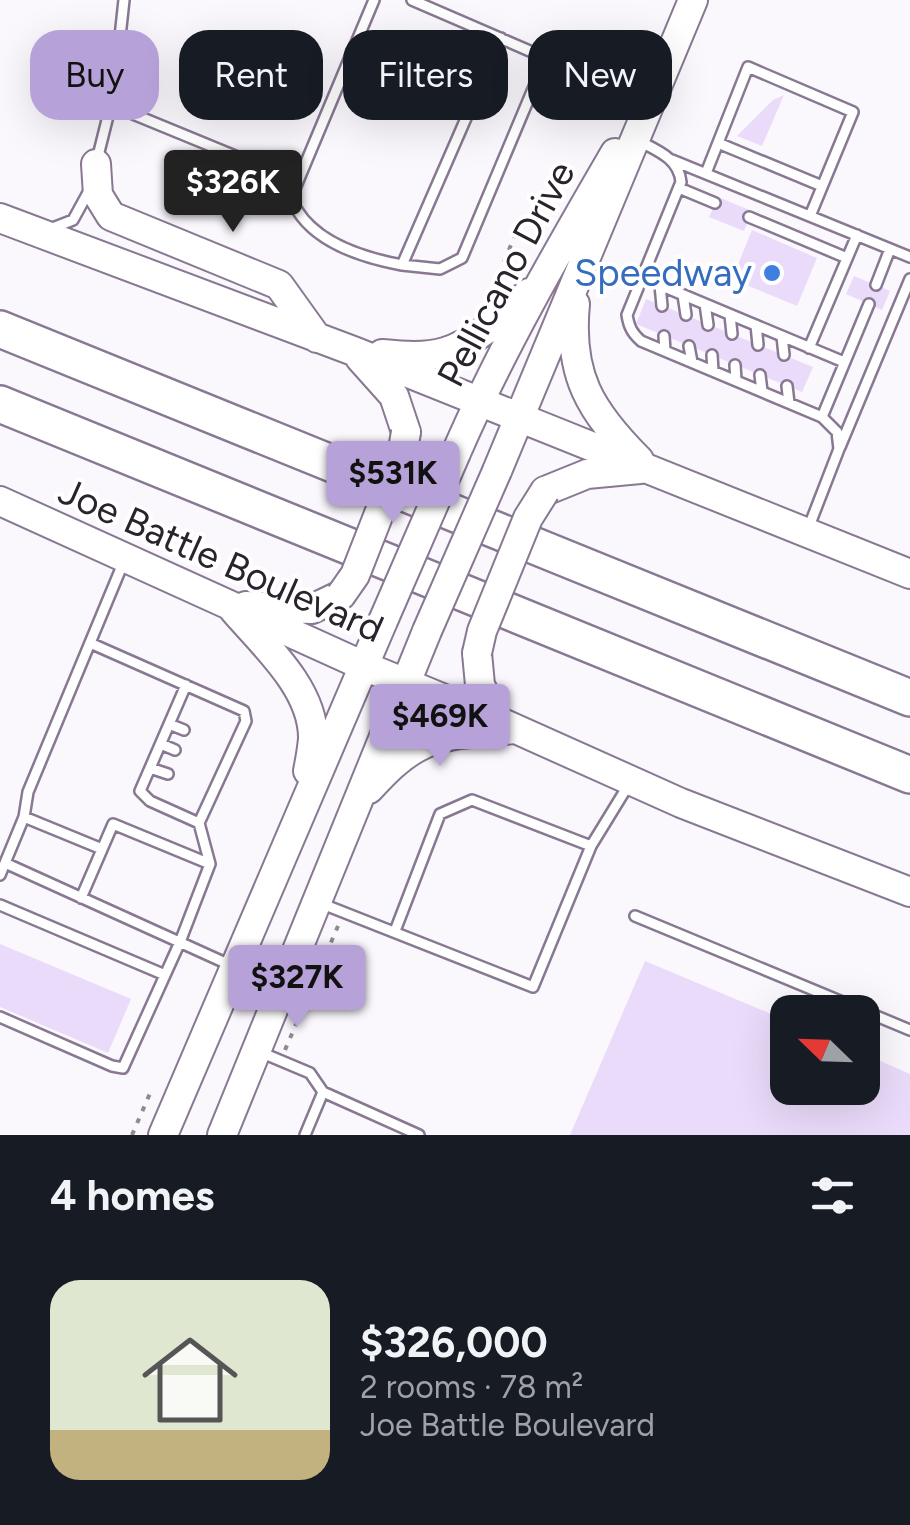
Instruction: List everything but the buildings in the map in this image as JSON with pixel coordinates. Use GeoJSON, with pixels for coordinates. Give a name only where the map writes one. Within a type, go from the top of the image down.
{"type":"FeatureCollection","features":[{"type":"Feature","properties":{"kind":"highway"},"geometry":{"type":"LineString","coordinates":[[0,329],[910,698]]}},
{"type":"Feature","properties":{"kind":"highway"},"geometry":{"type":"LineString","coordinates":[[0,404],[910,775]]}},
{"type":"Feature","properties":{"kind":"main road","name":"Pellicano Drive"},"geometry":{"type":"LineString","coordinates":[[672,51],[693,0]]}},
{"type":"Feature","properties":{"kind":"main road","name":"Pellicano Drive"},"geometry":{"type":"LineString","coordinates":[[163,1135],[478,401],[540,282],[634,120]]}},
{"type":"Feature","properties":{"kind":"main road","name":"Pellicano Drive"},"geometry":{"type":"LineString","coordinates":[[222,1135],[269,1056],[317,902],[405,683],[644,120]]}},
{"type":"Feature","properties":{"kind":"main road"},"geometry":{"type":"LineString","coordinates":[[96,164],[98,195],[111,216],[279,284],[317,338]]}},
{"type":"Feature","properties":{"kind":"main road"},"geometry":{"type":"LineString","coordinates":[[0,218],[356,352],[910,574]]}},
{"type":"Feature","properties":{"kind":"main road"},"geometry":{"type":"LineString","coordinates":[[577,280],[572,326],[574,354],[586,394],[612,433],[647,468]]}},
{"type":"Feature","properties":{"kind":"main road"},"geometry":{"type":"LineString","coordinates":[[356,352],[412,357],[447,352],[488,329],[540,282]]}},
{"type":"Feature","properties":{"kind":"main road"},"geometry":{"type":"LineString","coordinates":[[230,605],[312,609],[341,595],[355,575],[402,455],[406,432],[394,396],[356,352]]}},
{"type":"Feature","properties":{"kind":"main road"},"geometry":{"type":"LineString","coordinates":[[358,800],[391,766],[419,746],[507,725],[480,685],[477,652],[528,518],[545,492],[587,474],[647,468]]}},
{"type":"Feature","properties":{"kind":"main road","name":"Joe Battle Boulevard"},"geometry":{"type":"LineString","coordinates":[[0,502],[681,803],[910,892]]}},
{"type":"Feature","properties":{"kind":"main road"},"geometry":{"type":"LineString","coordinates":[[230,605],[285,670],[308,711],[313,737],[302,812]]}},
{"type":"Feature","properties":{"kind":"lane"},"geometry":{"type":"LineString","coordinates":[[120,30],[124,0]]}},
{"type":"Feature","properties":{"kind":"lane"},"geometry":{"type":"LineString","coordinates":[[291,198],[374,0]]}},
{"type":"Feature","properties":{"kind":"lane"},"geometry":{"type":"LineString","coordinates":[[412,0],[482,30]]}},
{"type":"Feature","properties":{"kind":"lane"},"geometry":{"type":"LineString","coordinates":[[706,173],[748,67],[853,112],[810,216]]}},
{"type":"Feature","properties":{"kind":"lane"},"geometry":{"type":"LineString","coordinates":[[146,120],[279,174],[298,213],[317,233],[372,260],[440,269],[462,258],[528,101]]}},
{"type":"Feature","properties":{"kind":"lane"},"geometry":{"type":"LineString","coordinates":[[40,233],[73,220],[90,190],[107,120]]}},
{"type":"Feature","properties":{"kind":"lane"},"geometry":{"type":"LineString","coordinates":[[402,265],[465,120]]}},
{"type":"Feature","properties":{"kind":"lane"},"geometry":{"type":"LineString","coordinates":[[636,139],[672,159],[910,257]]}},
{"type":"Feature","properties":{"kind":"lane"},"geometry":{"type":"LineString","coordinates":[[718,144],[822,186]]}},
{"type":"Feature","properties":{"kind":"lane"},"geometry":{"type":"LineString","coordinates":[[672,159],[680,171],[678,188],[628,315],[633,335],[822,416],[837,432],[839,449]]}},
{"type":"Feature","properties":{"kind":"lane"},"geometry":{"type":"LineString","coordinates":[[678,188],[716,203]]}},
{"type":"Feature","properties":{"kind":"lane"},"geometry":{"type":"LineString","coordinates":[[749,218],[847,258]]}},
{"type":"Feature","properties":{"kind":"lane"},"geometry":{"type":"LineString","coordinates":[[809,348],[856,235]]}},
{"type":"Feature","properties":{"kind":"lane"},"geometry":{"type":"LineString","coordinates":[[876,285],[890,249]]}},
{"type":"Feature","properties":{"kind":"lane"},"geometry":{"type":"LineString","coordinates":[[643,278],[844,362]]}},
{"type":"Feature","properties":{"kind":"lane"},"geometry":{"type":"LineString","coordinates":[[807,532],[910,279]]}},
{"type":"Feature","properties":{"kind":"lane"},"geometry":{"type":"LineString","coordinates":[[660,285],[662,306]]}},
{"type":"Feature","properties":{"kind":"lane"},"geometry":{"type":"LineString","coordinates":[[683,294],[686,315]]}},
{"type":"Feature","properties":{"kind":"lane"},"geometry":{"type":"LineString","coordinates":[[706,304],[708,324]]}},
{"type":"Feature","properties":{"kind":"lane"},"geometry":{"type":"LineString","coordinates":[[822,416],[868,304]]}},
{"type":"Feature","properties":{"kind":"lane"},"geometry":{"type":"LineString","coordinates":[[730,314],[732,334]]}},
{"type":"Feature","properties":{"kind":"lane"},"geometry":{"type":"LineString","coordinates":[[756,325],[758,344]]}},
{"type":"Feature","properties":{"kind":"lane"},"geometry":{"type":"LineString","coordinates":[[664,336],[665,351]]}},
{"type":"Feature","properties":{"kind":"lane"},"geometry":{"type":"LineString","coordinates":[[782,336],[784,355]]}},
{"type":"Feature","properties":{"kind":"lane"},"geometry":{"type":"LineString","coordinates":[[689,346],[692,362]]}},
{"type":"Feature","properties":{"kind":"lane"},"geometry":{"type":"LineString","coordinates":[[712,355],[714,371]]}},
{"type":"Feature","properties":{"kind":"lane"},"geometry":{"type":"LineString","coordinates":[[735,365],[736,380]]}},
{"type":"Feature","properties":{"kind":"lane"},"geometry":{"type":"LineString","coordinates":[[760,375],[762,391]]}},
{"type":"Feature","properties":{"kind":"lane"},"geometry":{"type":"LineString","coordinates":[[787,386],[790,402]]}},
{"type":"Feature","properties":{"kind":"lane"},"geometry":{"type":"LineString","coordinates":[[0,876],[24,816],[28,792],[125,558]]}},
{"type":"Feature","properties":{"kind":"lane"},"geometry":{"type":"LineString","coordinates":[[0,1017],[123,1068],[180,942],[210,864],[199,823],[208,791],[228,748],[246,722],[244,711],[90,643]]}},
{"type":"Feature","properties":{"kind":"lane"},"geometry":{"type":"LineString","coordinates":[[186,686],[140,791],[150,801],[199,823]]}},
{"type":"Feature","properties":{"kind":"lane"},"geometry":{"type":"LineString","coordinates":[[169,724],[184,730]]}},
{"type":"Feature","properties":{"kind":"lane"},"geometry":{"type":"LineString","coordinates":[[161,744],[176,750]]}},
{"type":"Feature","properties":{"kind":"lane"},"geometry":{"type":"LineString","coordinates":[[150,768],[168,774]]}},
{"type":"Feature","properties":{"kind":"lane"},"geometry":{"type":"LineString","coordinates":[[317,902],[533,986],[591,846],[631,781]]}},
{"type":"Feature","properties":{"kind":"lane"},"geometry":{"type":"LineString","coordinates":[[395,932],[440,814],[472,800],[591,846]]}},
{"type":"Feature","properties":{"kind":"lane"},"geometry":{"type":"LineString","coordinates":[[24,816],[102,850]]}},
{"type":"Feature","properties":{"kind":"lane"},"geometry":{"type":"LineString","coordinates":[[81,898],[113,824],[210,864]]}},
{"type":"Feature","properties":{"kind":"lane"},"geometry":{"type":"LineString","coordinates":[[0,840],[12,845]]}},
{"type":"Feature","properties":{"kind":"lane"},"geometry":{"type":"LineString","coordinates":[[5,863],[235,967]]}},
{"type":"Feature","properties":{"kind":"lane"},"geometry":{"type":"LineString","coordinates":[[0,905],[165,975]]}},
{"type":"Feature","properties":{"kind":"lane"},"geometry":{"type":"LineString","coordinates":[[635,916],[910,1030]]}},
{"type":"Feature","properties":{"kind":"lane"},"geometry":{"type":"LineString","coordinates":[[269,1056],[310,1073],[322,1092],[419,1135]]}},
{"type":"Feature","properties":{"kind":"lane"},"geometry":{"type":"LineString","coordinates":[[304,1135],[322,1092]]}},
{"type":"Feature","properties":{"kind":"path"},"geometry":{"type":"LineString","coordinates":[[498,274],[523,216]]}},
{"type":"Feature","properties":{"kind":"path"},"geometry":{"type":"LineString","coordinates":[[269,1056],[344,912]]}},
{"type":"Feature","properties":{"kind":"path"},"geometry":{"type":"LineString","coordinates":[[132,1135],[151,1091]]}},
{"type":"Feature","properties":{"kind":"place","name":"Speedway"},"geometry":{"type":"Point","coordinates":[772,273]}}]}
